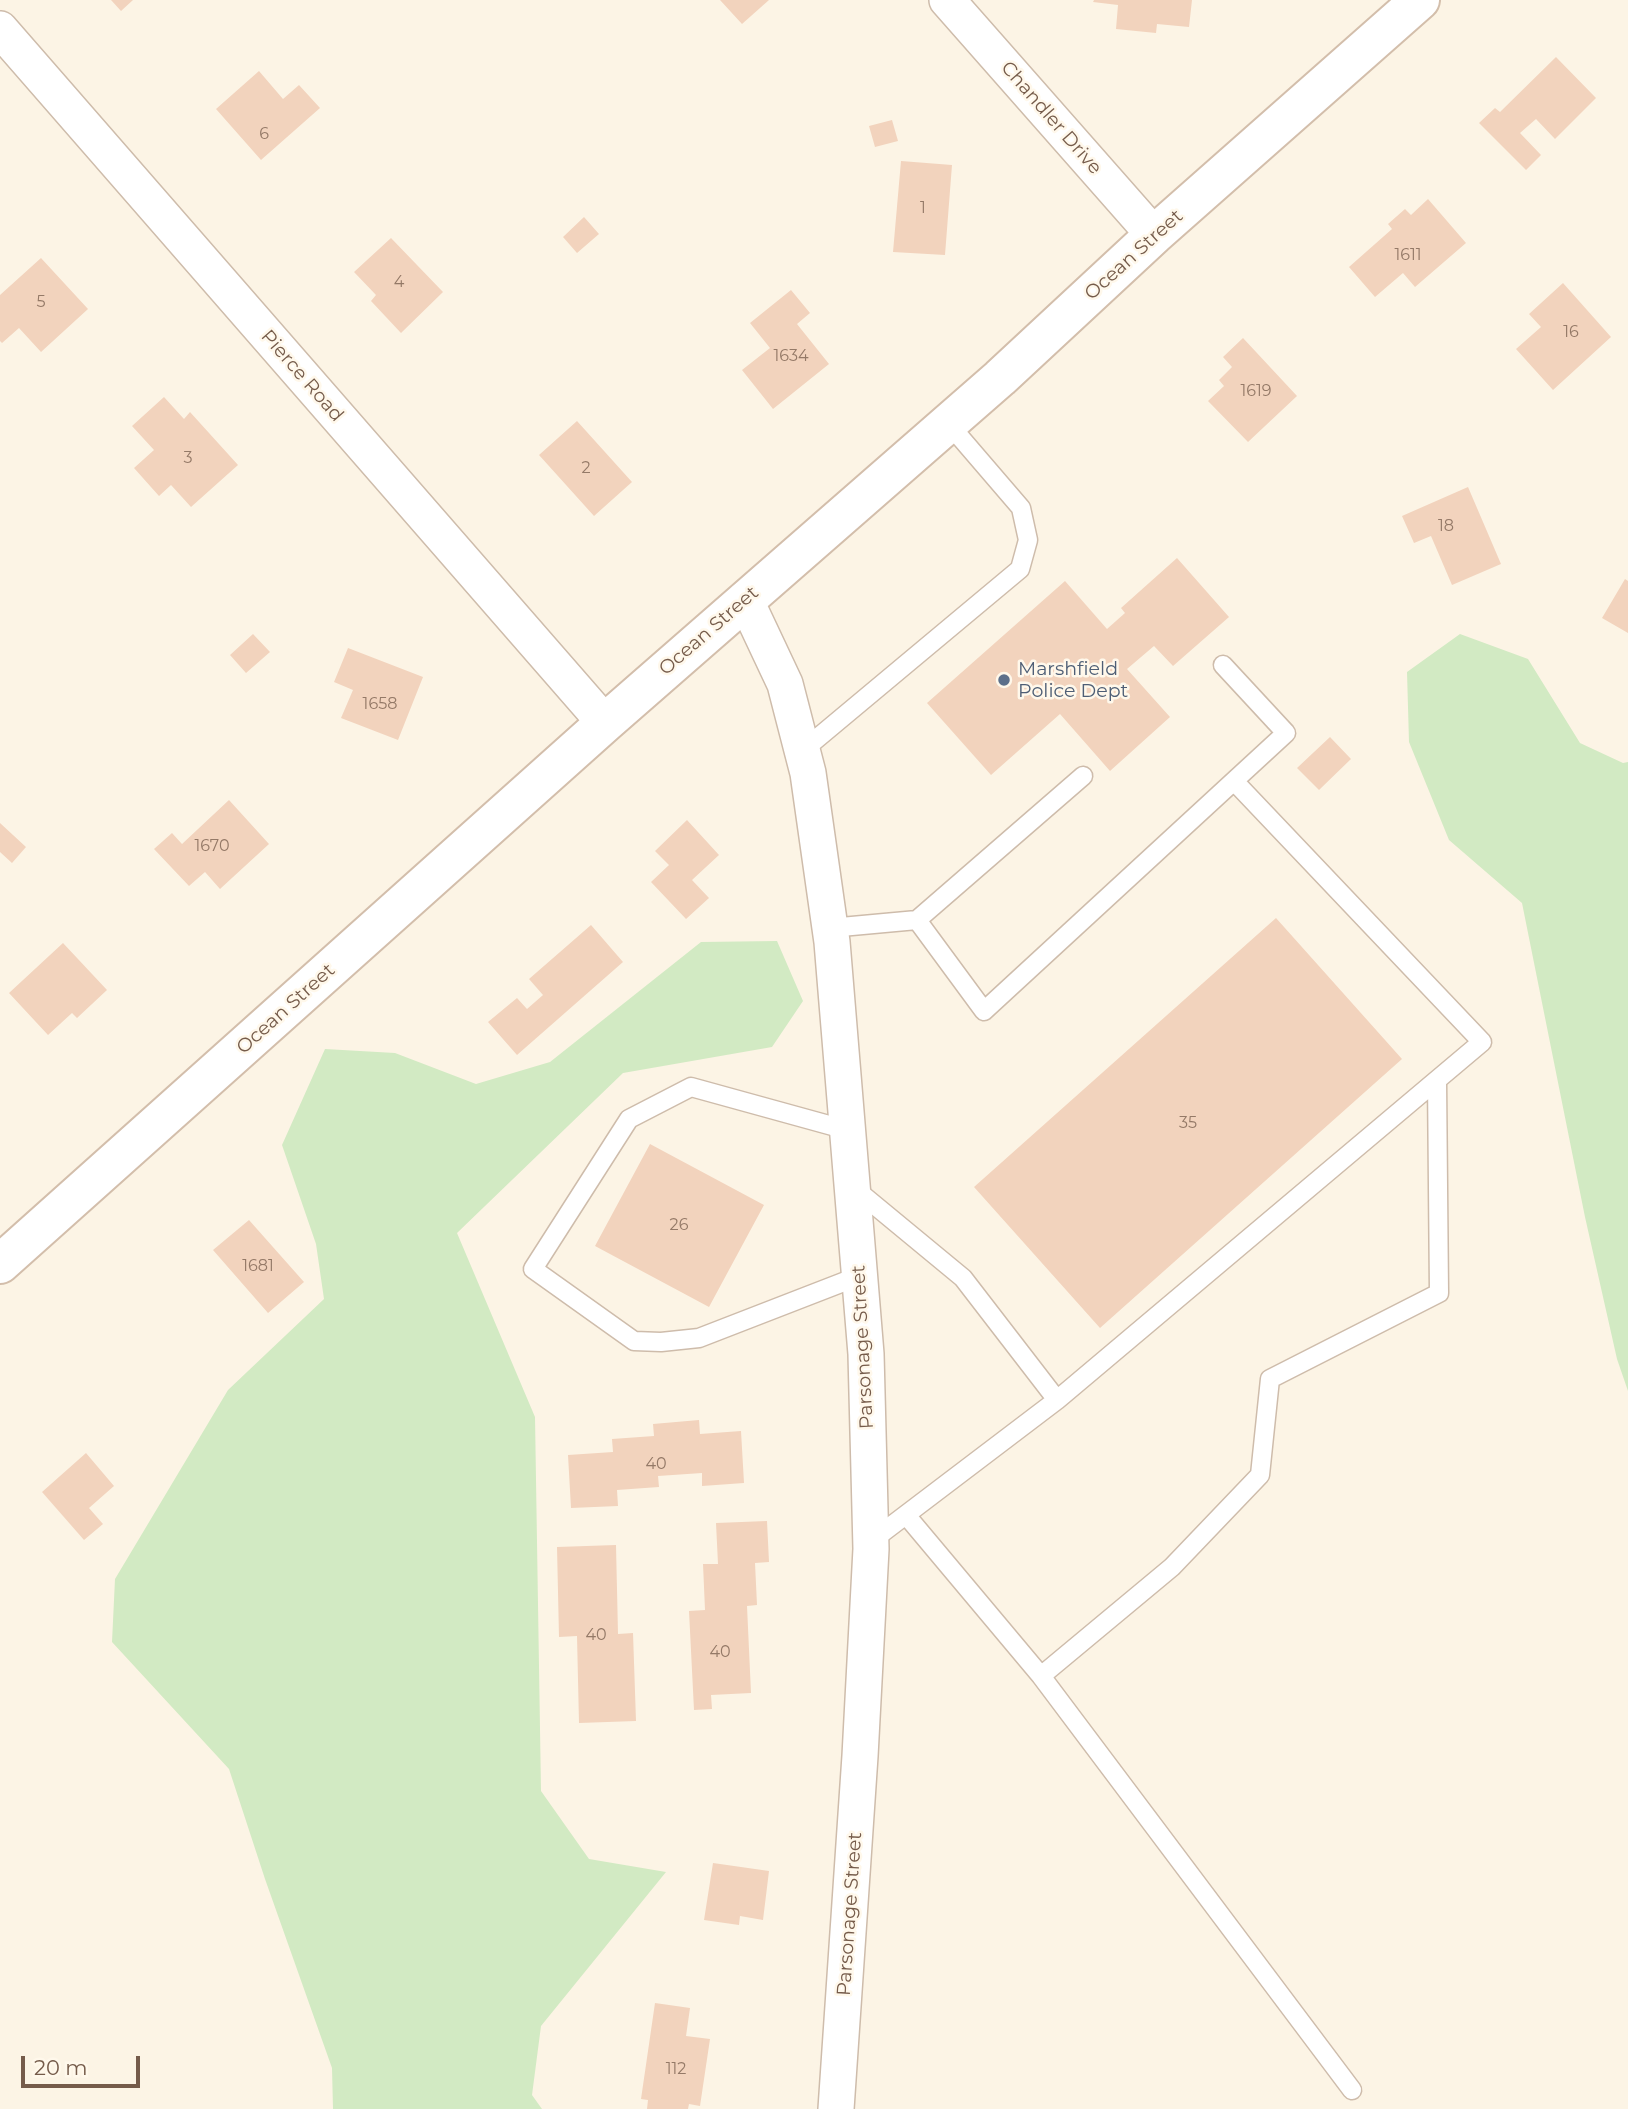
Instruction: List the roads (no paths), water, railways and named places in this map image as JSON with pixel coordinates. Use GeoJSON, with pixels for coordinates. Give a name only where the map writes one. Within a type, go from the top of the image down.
{"type":"FeatureCollection","features":[{"type":"Feature","properties":{"kind":"main road","name":"Ocean Street"},"geometry":{"type":"LineString","coordinates":[[0,1264],[605,723],[948,423],[1154,235],[1420,0]]}},
{"type":"Feature","properties":{"kind":"street","name":"Chandler Drive"},"geometry":{"type":"LineString","coordinates":[[947,0],[1154,235]]}},
{"type":"Feature","properties":{"kind":"street","name":"Pierce Road"},"geometry":{"type":"LineString","coordinates":[[0,29],[605,723]]}},
{"type":"Feature","properties":{"kind":"street","name":"Parsonage Street"},"geometry":{"type":"LineString","coordinates":[[745,599],[785,684],[808,773],[830,928],[866,1354],[870,1542],[860,1756],[836,2109]]}},
{"type":"Feature","properties":{"kind":"lane"},"geometry":{"type":"LineString","coordinates":[[802,751],[1020,569],[1028,540],[1021,508],[948,423]]}},
{"type":"Feature","properties":{"kind":"lane"},"geometry":{"type":"LineString","coordinates":[[917,920],[984,1011],[1286,733],[1223,665]]}},
{"type":"Feature","properties":{"kind":"lane"},"geometry":{"type":"LineString","coordinates":[[830,928],[917,920],[1083,776]]}},
{"type":"Feature","properties":{"kind":"lane"},"geometry":{"type":"LineString","coordinates":[[870,1542],[1057,1400],[1482,1042],[1234,781]]}},
{"type":"Feature","properties":{"kind":"lane"},"geometry":{"type":"LineString","coordinates":[[1041,1676],[1172,1567],[1260,1475],[1270,1380],[1439,1293],[1437,1080]]}},
{"type":"Feature","properties":{"kind":"lane"},"geometry":{"type":"LineString","coordinates":[[848,1130],[691,1087],[629,1119],[533,1269],[634,1341],[661,1342],[699,1338],[859,1276]]}},
{"type":"Feature","properties":{"kind":"lane"},"geometry":{"type":"LineString","coordinates":[[852,1186],[963,1278],[1057,1400]]}},
{"type":"Feature","properties":{"kind":"lane"},"geometry":{"type":"LineString","coordinates":[[906,1515],[1041,1676],[1352,2090]]}},
{"type":"Feature","properties":{"kind":"place","name":"Marshfield Police Dept"},"geometry":{"type":"Point","coordinates":[1004,680]}}]}
